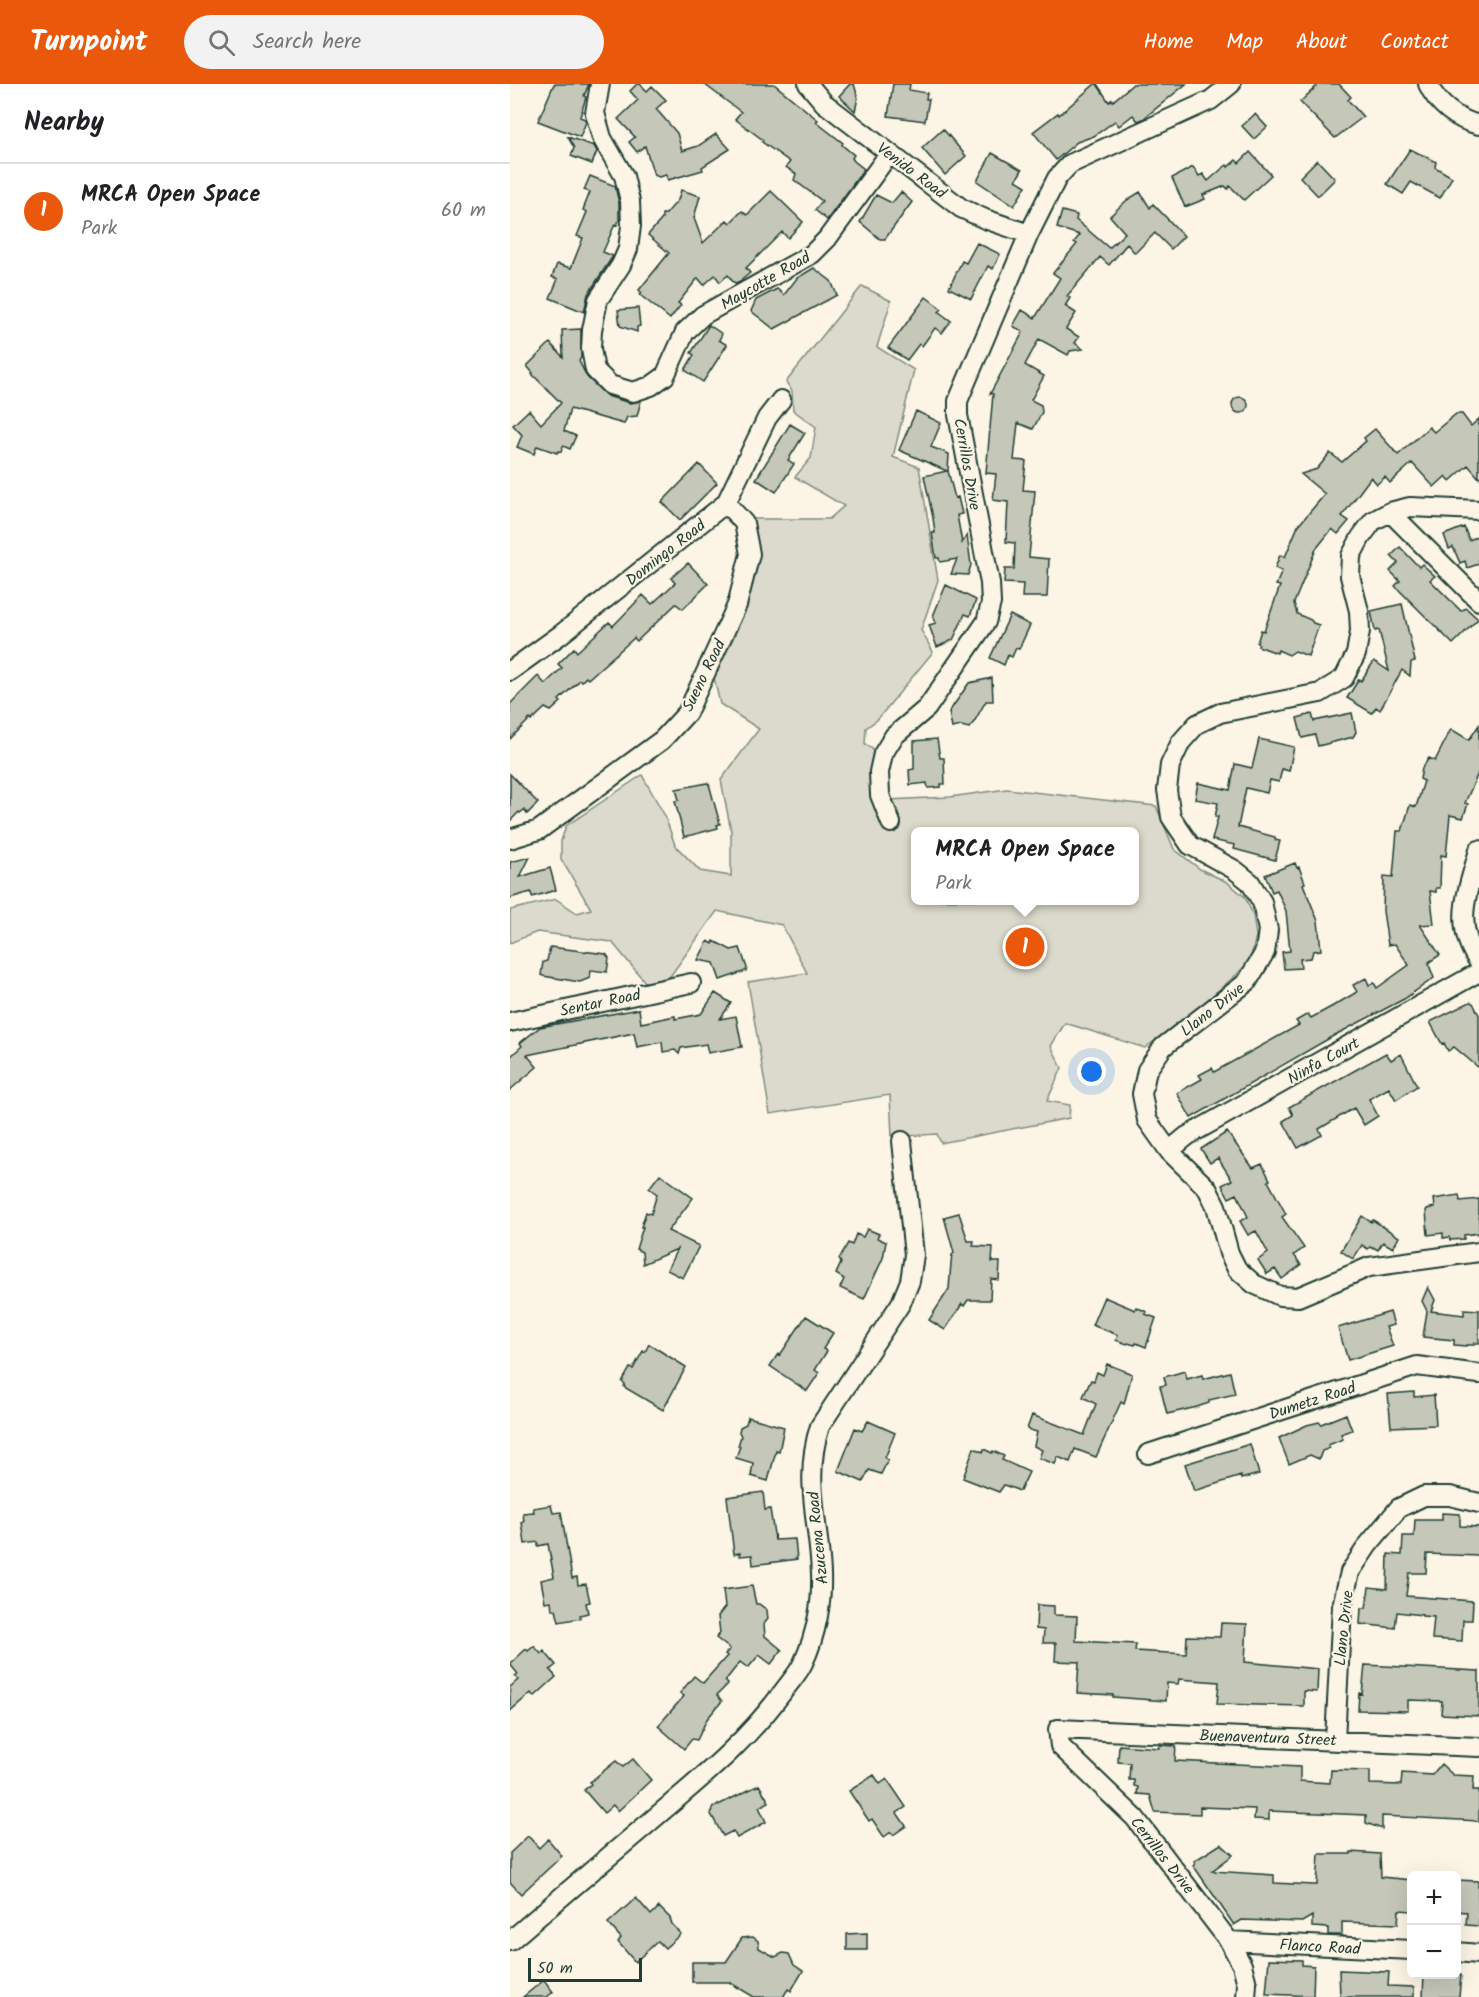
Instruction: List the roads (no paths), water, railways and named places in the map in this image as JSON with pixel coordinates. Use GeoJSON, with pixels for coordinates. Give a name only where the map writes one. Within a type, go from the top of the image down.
{"type":"FeatureCollection","features":[{"type":"Feature","properties":{"kind":"street","name":"Maycotte Road"},"geometry":{"type":"LineString","coordinates":[[600,84],[596,114],[602,138],[624,176],[630,201],[631,226],[628,249],[621,265],[598,300],[591,349],[595,370],[610,385],[633,392],[651,386],[665,376],[686,332],[703,315],[812,254],[827,239],[889,154]]}},
{"type":"Feature","properties":{"kind":"street","name":"Venido Road"},"geometry":{"type":"LineString","coordinates":[[808,84],[824,102],[961,208],[1029,234]]}},
{"type":"Feature","properties":{"kind":"street","name":"Cerrillos Drive"},"geometry":{"type":"LineString","coordinates":[[891,823],[880,795],[879,772],[883,754],[894,736],[927,708],[986,622],[991,603],[990,583],[958,415],[958,401],[1029,234],[1057,178],[1070,164],[1211,100],[1231,84]]}},
{"type":"Feature","properties":{"kind":"street"},"geometry":{"type":"LineString","coordinates":[[1428,84],[1443,106],[1472,124],[1479,125]]}},
{"type":"Feature","properties":{"kind":"street","name":"Domingo Road"},"geometry":{"type":"LineString","coordinates":[[510,671],[560,635],[726,503],[767,418],[781,400]]}},
{"type":"Feature","properties":{"kind":"street","name":"Sueno Road"},"geometry":{"type":"LineString","coordinates":[[510,839],[539,830],[662,740],[687,713],[737,605],[750,555],[744,523],[726,503]]}},
{"type":"Feature","properties":{"kind":"street","name":"Llano Drive"},"geometry":{"type":"LineString","coordinates":[[1479,510],[1410,507],[1390,512],[1373,521],[1351,556],[1350,576],[1359,610],[1360,631],[1356,654],[1344,678],[1320,693],[1220,713],[1197,724],[1180,742],[1170,765],[1167,790],[1171,817],[1190,845],[1235,870],[1250,882],[1262,902],[1268,930],[1265,952],[1246,982],[1163,1047],[1147,1070],[1142,1094],[1147,1120],[1169,1151],[1207,1188],[1216,1206],[1229,1253],[1238,1269],[1254,1284],[1280,1296],[1298,1297],[1369,1267],[1479,1252]]}},
{"type":"Feature","properties":{"kind":"street"},"geometry":{"type":"LineString","coordinates":[[1390,512],[1479,601]]}},
{"type":"Feature","properties":{"kind":"street"},"geometry":{"type":"LineString","coordinates":[[1479,850],[1464,906],[1464,929],[1470,949],[1479,962]]}},
{"type":"Feature","properties":{"kind":"street","name":"Ninfa Court"},"geometry":{"type":"LineString","coordinates":[[1169,1151],[1187,1136],[1479,972]]}},
{"type":"Feature","properties":{"kind":"street","name":"Sentar Road"},"geometry":{"type":"LineString","coordinates":[[512,1018],[691,983]]}},
{"type":"Feature","properties":{"kind":"street","name":"Azucena Road"},"geometry":{"type":"LineString","coordinates":[[510,1941],[726,1757],[760,1723],[803,1665],[811,1644],[822,1597],[822,1570],[811,1467],[815,1443],[823,1423],[901,1303],[910,1281],[914,1255],[902,1141]]}},
{"type":"Feature","properties":{"kind":"street","name":"Dumetz Road"},"geometry":{"type":"LineString","coordinates":[[1148,1454],[1417,1366],[1479,1374]]}},
{"type":"Feature","properties":{"kind":"street","name":"Llano Drive"},"geometry":{"type":"LineString","coordinates":[[1335,1740],[1342,1606],[1350,1572],[1368,1545],[1399,1508],[1424,1496],[1450,1496],[1479,1503]]}},
{"type":"Feature","properties":{"kind":"street","name":"Cerrillos Drive"},"geometry":{"type":"LineString","coordinates":[[1058,1729],[1060,1746],[1135,1818],[1229,1941],[1242,1965],[1247,1984],[1246,1997]]}},
{"type":"Feature","properties":{"kind":"street","name":"Buenaventura Street"},"geometry":{"type":"LineString","coordinates":[[1058,1729],[1479,1746]]}},
{"type":"Feature","properties":{"kind":"street","name":"Flanco Road"},"geometry":{"type":"LineString","coordinates":[[1229,1941],[1407,1950]]}},
{"type":"Feature","properties":{"kind":"street"},"geometry":{"type":"LineString","coordinates":[[1461,1952],[1479,1953]]}},
{"type":"Feature","properties":{"kind":"place","name":"MRCA Open Space"},"geometry":{"type":"Point","coordinates":[1025,947]}}]}
